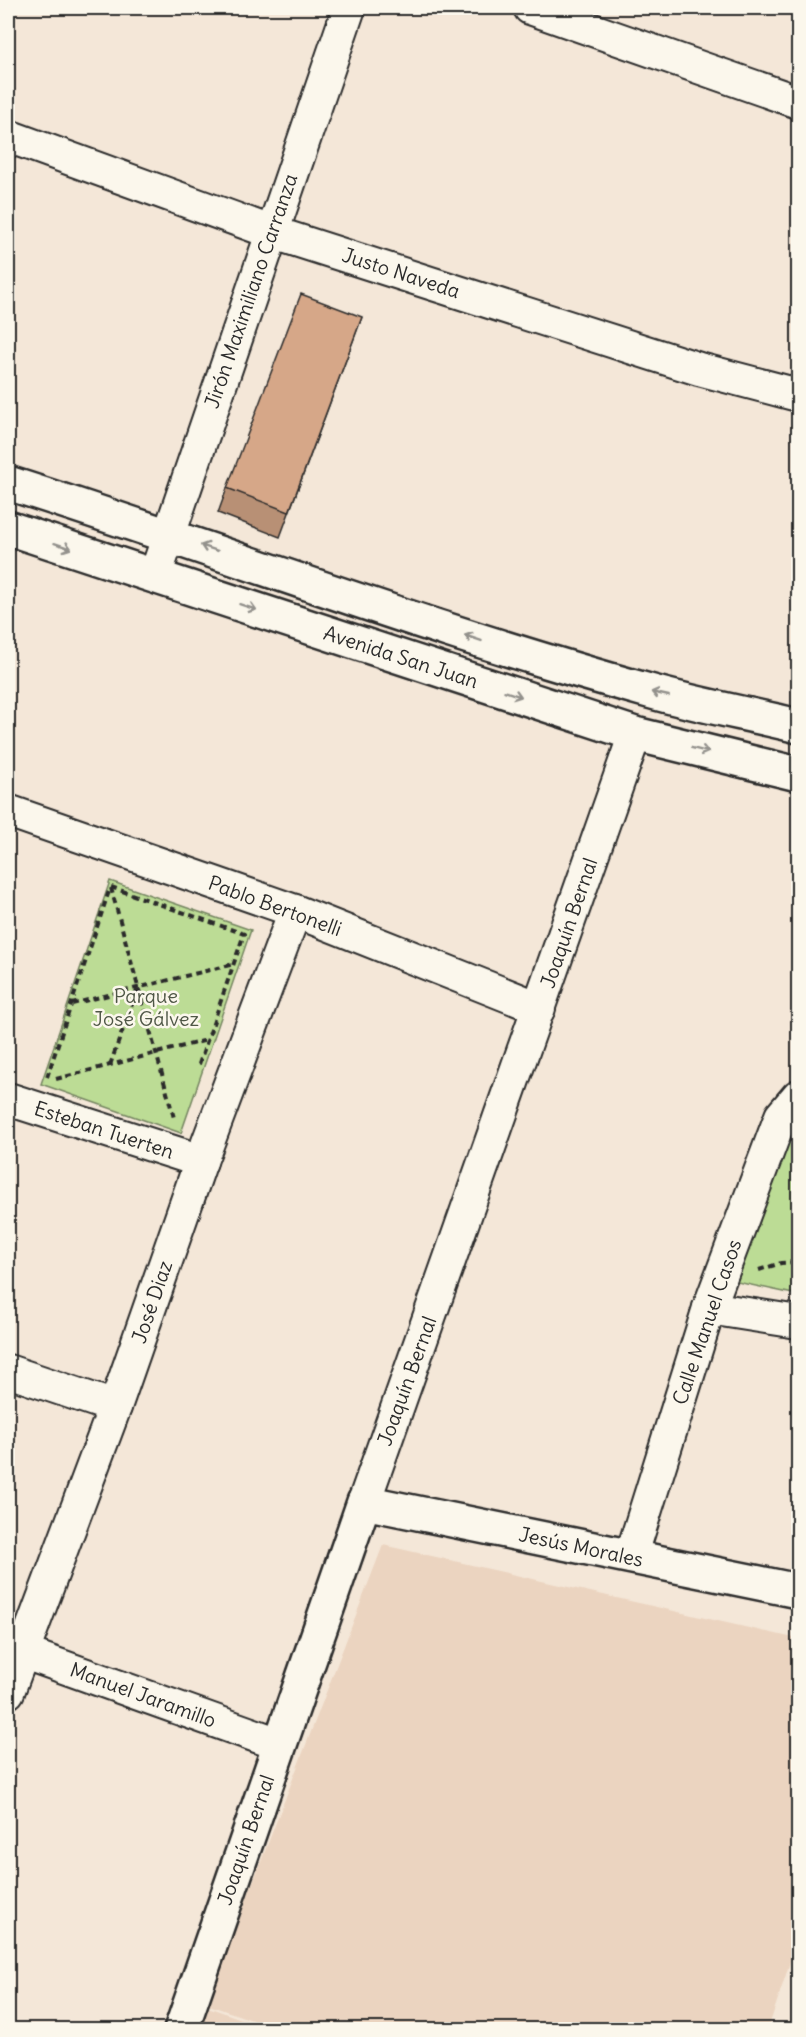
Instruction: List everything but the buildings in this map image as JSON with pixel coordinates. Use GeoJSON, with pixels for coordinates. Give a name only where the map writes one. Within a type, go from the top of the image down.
{"type":"FeatureCollection","features":[{"type":"Feature","properties":{"kind":"main road","name":"Avenida San Juan"},"geometry":{"type":"LineString","coordinates":[[8,483],[169,534],[502,647],[650,692],[798,726]]}},
{"type":"Feature","properties":{"kind":"main road","name":"Avenida San Juan"},"geometry":{"type":"LineString","coordinates":[[8,528],[635,734],[798,774]]}},
{"type":"Feature","properties":{"kind":"main road","name":"Jesús Morales"},"geometry":{"type":"LineString","coordinates":[[364,1502],[798,1591]]}},
{"type":"Feature","properties":{"kind":"main road","name":"Joaquín Bernal"},"geometry":{"type":"LineString","coordinates":[[182,2030],[364,1502]]}},
{"type":"Feature","properties":{"kind":"street","name":"Jirón Maximiliano Carranza"},"geometry":{"type":"LineString","coordinates":[[155,576],[349,8]]}},
{"type":"Feature","properties":{"kind":"street"},"geometry":{"type":"LineString","coordinates":[[530,8],[798,102]]}},
{"type":"Feature","properties":{"kind":"street","name":"Justo Naveda"},"geometry":{"type":"LineString","coordinates":[[8,136],[271,232],[699,369],[798,395]]}},
{"type":"Feature","properties":{"kind":"street","name":"Joaquín Bernal"},"geometry":{"type":"LineString","coordinates":[[364,1502],[635,734]]}},
{"type":"Feature","properties":{"kind":"street","name":"Pablo Bertonelli"},"geometry":{"type":"LineString","coordinates":[[8,811],[122,853],[295,911],[539,1008]]}},
{"type":"Feature","properties":{"kind":"street","name":"José Diaz"},"geometry":{"type":"LineString","coordinates":[[8,1692],[14,1649],[115,1407],[201,1161],[295,911]]}},
{"type":"Feature","properties":{"kind":"street","name":"Calle Manuel Casos"},"geometry":{"type":"LineString","coordinates":[[632,1557],[709,1308],[781,1116],[798,1096]]}},
{"type":"Feature","properties":{"kind":"street","name":"Esteban Tuerten"},"geometry":{"type":"LineString","coordinates":[[8,1099],[201,1161]]}},
{"type":"Feature","properties":{"kind":"street"},"geometry":{"type":"LineString","coordinates":[[709,1308],[798,1322]]}},
{"type":"Feature","properties":{"kind":"street"},"geometry":{"type":"LineString","coordinates":[[8,1371],[115,1407]]}},
{"type":"Feature","properties":{"kind":"street","name":"Manuel Jaramillo"},"geometry":{"type":"LineString","coordinates":[[14,1649],[279,1744]]}},
{"type":"Feature","properties":{"kind":"path"},"geometry":{"type":"LineString","coordinates":[[45,1081],[122,853]]}},
{"type":"Feature","properties":{"kind":"path"},"geometry":{"type":"LineString","coordinates":[[111,887],[244,934],[195,1073]]}},
{"type":"Feature","properties":{"kind":"path"},"geometry":{"type":"LineString","coordinates":[[111,887],[177,1127],[180,1117]]}},
{"type":"Feature","properties":{"kind":"path"},"geometry":{"type":"LineString","coordinates":[[71,1004],[234,964]]}},
{"type":"Feature","properties":{"kind":"path"},"geometry":{"type":"LineString","coordinates":[[110,1065],[138,987]]}},
{"type":"Feature","properties":{"kind":"path"},"geometry":{"type":"LineString","coordinates":[[45,1081],[207,1040]]}},
{"type":"Feature","properties":{"kind":"path"},"geometry":{"type":"LineString","coordinates":[[45,1081],[56,1085]]}},
{"type":"Feature","properties":{"kind":"shaded area"},"geometry":{"type":"Polygon","coordinates":[[[383,1545],[798,1639],[798,1938],[768,2029],[281,2030],[206,2004],[383,1545]]]}},
{"type":"Feature","properties":{"kind":"shaded area"},"geometry":{"type":"Polygon","coordinates":[[[205,2006],[269,2029],[197,2030],[205,2006]]]}},
{"type":"Feature","properties":{"kind":"green space","name":"Parque José Gálvez"},"geometry":{"type":"Polygon","coordinates":[[[110,881],[251,930],[181,1133],[41,1084],[110,881]]]}},
{"type":"Feature","properties":{"kind":"green space"},"geometry":{"type":"Polygon","coordinates":[[[798,1108],[798,1295],[737,1282],[788,1121],[798,1108]]]}}]}
